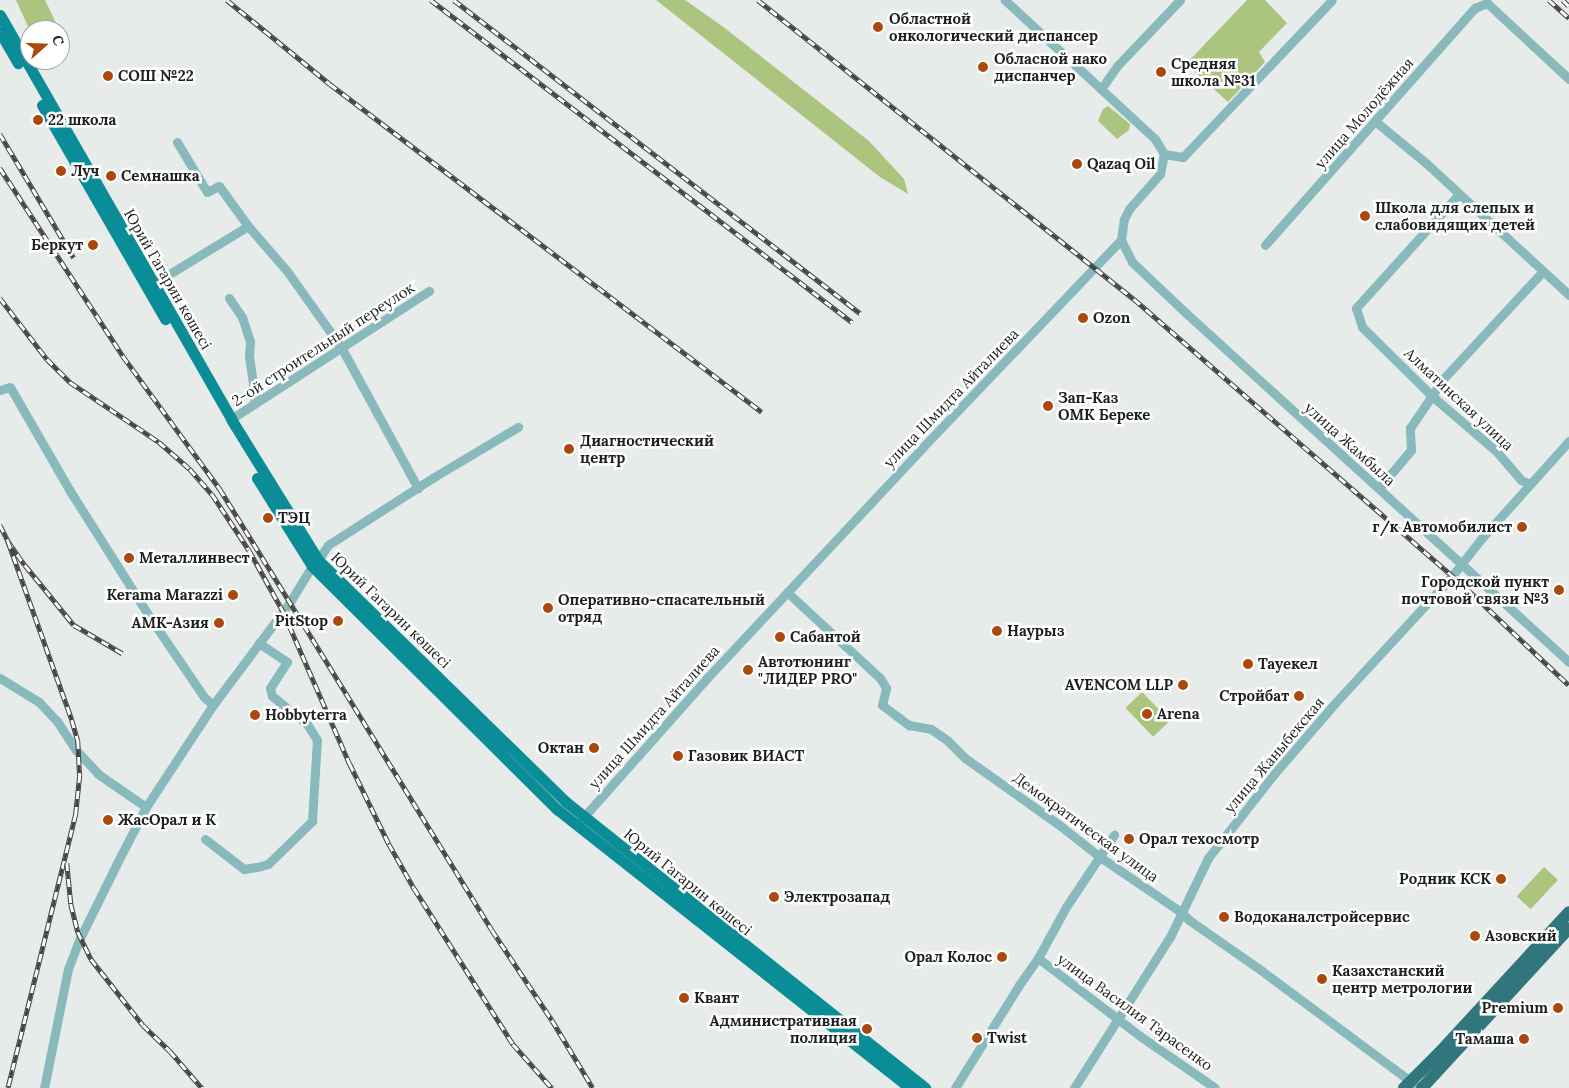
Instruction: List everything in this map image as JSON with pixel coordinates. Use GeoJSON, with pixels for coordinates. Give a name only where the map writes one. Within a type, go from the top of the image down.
{"type":"FeatureCollection","features":[{"type":"Feature","properties":{"kind":"highway"},"geometry":{"type":"LineString","coordinates":[[1414,1086],[1440,1052],[1569,912]]}},
{"type":"Feature","properties":{"kind":"highway"},"geometry":{"type":"LineString","coordinates":[[1414,1086],[1569,928]]}},
{"type":"Feature","properties":{"kind":"main road","name":"Юрий Гагарин көшесі"},"geometry":{"type":"LineString","coordinates":[[0,15],[278,513],[315,563],[558,810],[580,821],[925,1088]]}},
{"type":"Feature","properties":{"kind":"main road","name":"Юрий Гагарин көшесі"},"geometry":{"type":"LineString","coordinates":[[0,32],[315,563]]}},
{"type":"Feature","properties":{"kind":"main road","name":"Юрий Гагарин көшесі"},"geometry":{"type":"LineString","coordinates":[[580,821],[910,1088]]}},
{"type":"Feature","properties":{"kind":"street"},"geometry":{"type":"LineString","coordinates":[[1005,0],[1155,139],[1164,154],[1160,174],[1129,209],[1124,219],[1121,240]]}},
{"type":"Feature","properties":{"kind":"street"},"geometry":{"type":"LineString","coordinates":[[1101,89],[1118,65],[1180,0]]}},
{"type":"Feature","properties":{"kind":"street"},"geometry":{"type":"LineString","coordinates":[[1164,154],[1183,157],[1332,0]]}},
{"type":"Feature","properties":{"kind":"street","name":"улица Молодёжная"},"geometry":{"type":"LineString","coordinates":[[1266,245],[1474,8],[1487,4],[1569,79]]}},
{"type":"Feature","properties":{"kind":"street"},"geometry":{"type":"LineString","coordinates":[[1375,121],[1459,194],[1569,295]]}},
{"type":"Feature","properties":{"kind":"street"},"geometry":{"type":"LineString","coordinates":[[177,142],[207,192],[219,186],[248,226],[287,271],[341,347],[418,488]]}},
{"type":"Feature","properties":{"kind":"street","name":"Алматинская улица"},"geometry":{"type":"LineString","coordinates":[[1459,194],[1356,308],[1362,326],[1432,396],[1496,451],[1521,480],[1530,484]]}},
{"type":"Feature","properties":{"kind":"street"},"geometry":{"type":"LineString","coordinates":[[150,286],[248,226]]}},
{"type":"Feature","properties":{"kind":"street","name":"улица Жамбыла"},"geometry":{"type":"LineString","coordinates":[[1121,240],[1127,255],[1139,268],[1569,662]]}},
{"type":"Feature","properties":{"kind":"street","name":"улица Шмидта Айталиева"},"geometry":{"type":"LineString","coordinates":[[580,821],[684,703],[787,592],[1121,240]]}},
{"type":"Feature","properties":{"kind":"street"},"geometry":{"type":"LineString","coordinates":[[1378,488],[1411,450],[1410,428],[1444,378],[1542,272]]}},
{"type":"Feature","properties":{"kind":"street","name":"2-ой строительный переулок"},"geometry":{"type":"LineString","coordinates":[[231,420],[341,347],[429,292]]}},
{"type":"Feature","properties":{"kind":"street"},"geometry":{"type":"LineString","coordinates":[[229,298],[242,317],[250,342],[249,356],[255,396],[254,404]]}},
{"type":"Feature","properties":{"kind":"street"},"geometry":{"type":"LineString","coordinates":[[0,390],[10,387],[70,491],[152,619],[204,697],[214,705]]}},
{"type":"Feature","properties":{"kind":"street"},"geometry":{"type":"LineString","coordinates":[[44,1088],[68,969],[99,899],[146,807],[214,705],[290,602],[315,563],[328,545],[518,427]]}},
{"type":"Feature","properties":{"kind":"street","name":"улица Жаныбекская"},"geometry":{"type":"LineString","coordinates":[[1074,1088],[1170,937],[1208,858],[1274,774],[1335,703],[1462,564],[1569,441]]}},
{"type":"Feature","properties":{"kind":"street","name":"Демократическая улица"},"geometry":{"type":"LineString","coordinates":[[787,592],[880,678],[886,688],[882,704],[909,725],[931,729],[937,733],[966,758],[1058,824],[1100,857],[1181,912],[1189,920],[1262,971],[1414,1086]]}},
{"type":"Feature","properties":{"kind":"street"},"geometry":{"type":"LineString","coordinates":[[206,838],[244,869],[257,867],[268,864],[312,821],[316,740],[307,724],[272,696],[270,688],[287,662],[259,643]]}},
{"type":"Feature","properties":{"kind":"street"},"geometry":{"type":"LineString","coordinates":[[0,678],[39,702],[57,720],[76,750],[98,774],[146,807]]}},
{"type":"Feature","properties":{"kind":"street"},"geometry":{"type":"LineString","coordinates":[[956,1088],[1019,985],[1038,958],[1066,907],[1114,835]]}},
{"type":"Feature","properties":{"kind":"street","name":"улица Василия Тарасенко"},"geometry":{"type":"LineString","coordinates":[[1038,958],[1117,1019],[1215,1088]]}},
{"type":"Feature","properties":{"kind":"green space"},"geometry":{"type":"Polygon","coordinates":[[[16,0],[45,0],[55,20],[25,20],[16,0]]]}},
{"type":"Feature","properties":{"kind":"green space"},"geometry":{"type":"Polygon","coordinates":[[[656,0],[685,0],[722,26],[869,141],[904,179],[908,194],[880,177],[656,0]]]}},
{"type":"Feature","properties":{"kind":"green space"},"geometry":{"type":"Polygon","coordinates":[[[1247,0],[1265,0],[1287,23],[1259,52],[1265,62],[1228,102],[1186,64],[1247,0]]]}},
{"type":"Feature","properties":{"kind":"green space"},"geometry":{"type":"Polygon","coordinates":[[[1108,106],[1130,124],[1129,130],[1117,139],[1098,121],[1103,109],[1108,106]]]}},
{"type":"Feature","properties":{"kind":"green space","name":"Arena"},"geometry":{"type":"Polygon","coordinates":[[[1142,692],[1170,721],[1153,737],[1125,708],[1142,692]]]}},
{"type":"Feature","properties":{"kind":"green space"},"geometry":{"type":"Polygon","coordinates":[[[1544,867],[1558,880],[1531,909],[1517,896],[1544,867]]]}},
{"type":"Feature","properties":{"kind":"railway"},"geometry":{"type":"LineString","coordinates":[[227,0],[330,84],[762,412]]}},
{"type":"Feature","properties":{"kind":"railway"},"geometry":{"type":"LineString","coordinates":[[431,0],[852,322]]}},
{"type":"Feature","properties":{"kind":"railway"},"geometry":{"type":"LineString","coordinates":[[454,0],[860,313]]}},
{"type":"Feature","properties":{"kind":"railway"},"geometry":{"type":"LineString","coordinates":[[758,0],[1134,299],[1466,588],[1569,685]]}},
{"type":"Feature","properties":{"kind":"railway"},"geometry":{"type":"LineString","coordinates":[[1549,0],[1569,18]]}},
{"type":"Feature","properties":{"kind":"railway"},"geometry":{"type":"LineString","coordinates":[[1563,0],[1569,6]]}},
{"type":"Feature","properties":{"kind":"railway"},"geometry":{"type":"LineString","coordinates":[[0,134],[74,258]]}},
{"type":"Feature","properties":{"kind":"railway"},"geometry":{"type":"LineString","coordinates":[[0,168],[123,356],[220,489],[492,930],[552,1020],[593,1088]]}},
{"type":"Feature","properties":{"kind":"railway"},"geometry":{"type":"LineString","coordinates":[[0,298],[47,359],[70,382],[159,442],[190,469],[212,494],[249,550],[283,611],[350,764],[389,844],[414,888],[513,1044],[552,1088]]}},
{"type":"Feature","properties":{"kind":"railway"},"geometry":{"type":"LineString","coordinates":[[0,525],[8,541],[25,565],[74,625],[122,653]]}},
{"type":"Feature","properties":{"kind":"railway"},"geometry":{"type":"LineString","coordinates":[[8,541],[72,720],[78,741],[80,775],[76,814],[8,1088]]}},
{"type":"Feature","properties":{"kind":"railway"},"geometry":{"type":"LineString","coordinates":[[67,863],[71,904],[78,932],[91,959],[143,1025],[170,1051],[202,1088]]}},
{"type":"Feature","properties":{"kind":"place","name":"Областной онкологический диспансер"},"geometry":{"type":"Point","coordinates":[878,27]}},
{"type":"Feature","properties":{"kind":"place","name":"Обласной нако диспанчер"},"geometry":{"type":"Point","coordinates":[983,67]}},
{"type":"Feature","properties":{"kind":"place","name":"Средняя школа №31"},"geometry":{"type":"Point","coordinates":[1161,72]}},
{"type":"Feature","properties":{"kind":"place","name":"СОШ №22"},"geometry":{"type":"Point","coordinates":[108,76]}},
{"type":"Feature","properties":{"kind":"place","name":"22 школа"},"geometry":{"type":"Point","coordinates":[38,120]}},
{"type":"Feature","properties":{"kind":"place","name":"Qazaq Oil"},"geometry":{"type":"Point","coordinates":[1077,164]}},
{"type":"Feature","properties":{"kind":"place","name":"Луч"},"geometry":{"type":"Point","coordinates":[61,171]}},
{"type":"Feature","properties":{"kind":"place","name":"Семнашка"},"geometry":{"type":"Point","coordinates":[111,176]}},
{"type":"Feature","properties":{"kind":"place","name":"Школа для слепых и слабовидящих детей"},"geometry":{"type":"Point","coordinates":[1365,216]}},
{"type":"Feature","properties":{"kind":"place","name":"Беркут"},"geometry":{"type":"Point","coordinates":[93,245]}},
{"type":"Feature","properties":{"kind":"place","name":"Ozon"},"geometry":{"type":"Point","coordinates":[1083,318]}},
{"type":"Feature","properties":{"kind":"place","name":"Зап-Каз ОМК Береке"},"geometry":{"type":"Point","coordinates":[1048,406]}},
{"type":"Feature","properties":{"kind":"place","name":"Диагностический центр"},"geometry":{"type":"Point","coordinates":[569,449]}},
{"type":"Feature","properties":{"kind":"place","name":"ТЭЦ"},"geometry":{"type":"Point","coordinates":[268,518]}},
{"type":"Feature","properties":{"kind":"place","name":"г/к Автомобилист"},"geometry":{"type":"Point","coordinates":[1522,527]}},
{"type":"Feature","properties":{"kind":"place","name":"Металлинвест"},"geometry":{"type":"Point","coordinates":[129,558]}},
{"type":"Feature","properties":{"kind":"place","name":"Городской пункт почтовой связи №3"},"geometry":{"type":"Point","coordinates":[1559,590]}},
{"type":"Feature","properties":{"kind":"place","name":"Kerama Marazzi"},"geometry":{"type":"Point","coordinates":[233,595]}},
{"type":"Feature","properties":{"kind":"place","name":"Оперативно-спасательный отряд"},"geometry":{"type":"Point","coordinates":[548,608]}},
{"type":"Feature","properties":{"kind":"place","name":"PitStop"},"geometry":{"type":"Point","coordinates":[338,621]}},
{"type":"Feature","properties":{"kind":"place","name":"АМК-Азия"},"geometry":{"type":"Point","coordinates":[219,623]}},
{"type":"Feature","properties":{"kind":"place","name":"Наурыз"},"geometry":{"type":"Point","coordinates":[997,631]}},
{"type":"Feature","properties":{"kind":"place","name":"Сабантой"},"geometry":{"type":"Point","coordinates":[780,637]}},
{"type":"Feature","properties":{"kind":"place","name":"Тауекел"},"geometry":{"type":"Point","coordinates":[1248,664]}},
{"type":"Feature","properties":{"kind":"place","name":"Автотюнинг \"ЛИДЕР PRO\""},"geometry":{"type":"Point","coordinates":[748,670]}},
{"type":"Feature","properties":{"kind":"place","name":"AVENCOM LLP"},"geometry":{"type":"Point","coordinates":[1183,685]}},
{"type":"Feature","properties":{"kind":"place","name":"Стройбат"},"geometry":{"type":"Point","coordinates":[1299,696]}},
{"type":"Feature","properties":{"kind":"place","name":"Arena"},"geometry":{"type":"Point","coordinates":[1147,714]}},
{"type":"Feature","properties":{"kind":"place","name":"Hobbyterra"},"geometry":{"type":"Point","coordinates":[255,715]}},
{"type":"Feature","properties":{"kind":"place","name":"Октан"},"geometry":{"type":"Point","coordinates":[594,748]}},
{"type":"Feature","properties":{"kind":"place","name":"Газовик ВИАСТ"},"geometry":{"type":"Point","coordinates":[678,756]}},
{"type":"Feature","properties":{"kind":"place","name":"ЖасОрал и К"},"geometry":{"type":"Point","coordinates":[108,820]}},
{"type":"Feature","properties":{"kind":"place","name":"Орал техосмотр"},"geometry":{"type":"Point","coordinates":[1129,839]}},
{"type":"Feature","properties":{"kind":"place","name":"Родник КСК"},"geometry":{"type":"Point","coordinates":[1501,879]}},
{"type":"Feature","properties":{"kind":"place","name":"Электрозапад"},"geometry":{"type":"Point","coordinates":[774,897]}},
{"type":"Feature","properties":{"kind":"place","name":"Водоканалстройсервис"},"geometry":{"type":"Point","coordinates":[1224,917]}},
{"type":"Feature","properties":{"kind":"place","name":"Азовский"},"geometry":{"type":"Point","coordinates":[1475,936]}},
{"type":"Feature","properties":{"kind":"place","name":"Орал Колос"},"geometry":{"type":"Point","coordinates":[1002,957]}},
{"type":"Feature","properties":{"kind":"place","name":"Казахстанский центр метрологии"},"geometry":{"type":"Point","coordinates":[1322,979]}},
{"type":"Feature","properties":{"kind":"place","name":"Квант"},"geometry":{"type":"Point","coordinates":[684,998]}},
{"type":"Feature","properties":{"kind":"place","name":"Premium"},"geometry":{"type":"Point","coordinates":[1558,1008]}},
{"type":"Feature","properties":{"kind":"place","name":"Административная полиция"},"geometry":{"type":"Point","coordinates":[867,1029]}},
{"type":"Feature","properties":{"kind":"place","name":"Twist"},"geometry":{"type":"Point","coordinates":[977,1038]}},
{"type":"Feature","properties":{"kind":"place","name":"Тамаша"},"geometry":{"type":"Point","coordinates":[1524,1039]}}]}
